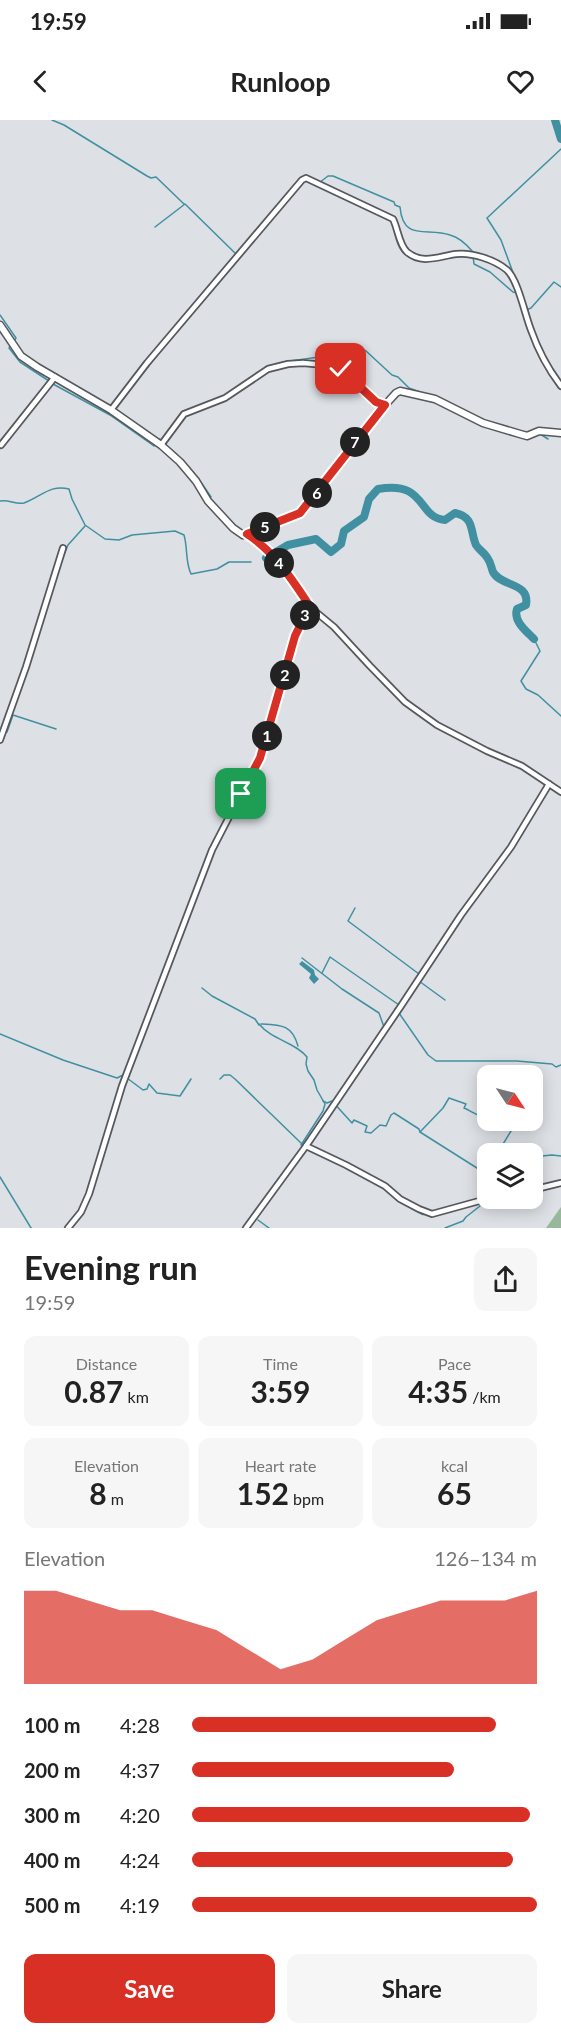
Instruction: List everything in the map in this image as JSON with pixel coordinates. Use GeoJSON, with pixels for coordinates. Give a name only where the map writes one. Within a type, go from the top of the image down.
{"type":"FeatureCollection","features":[{"type":"Feature","properties":{"kind":"main road"},"geometry":{"type":"LineString","coordinates":[[0,325],[21,356],[111,410],[161,445],[196,481],[208,501],[243,535],[300,513],[396,393],[405,391],[435,399],[483,423],[527,436],[539,431],[561,433]]}},
{"type":"Feature","properties":{"kind":"street"},"geometry":{"type":"LineString","coordinates":[[111,410],[202,298],[306,178],[393,219],[402,246],[408,253],[417,257],[435,259],[453,254],[479,256],[509,272],[537,345],[550,371],[561,386]]}},
{"type":"Feature","properties":{"kind":"street"},"geometry":{"type":"LineString","coordinates":[[161,445],[184,414],[225,399],[268,369],[288,364],[336,366],[376,402],[385,405]]}},
{"type":"Feature","properties":{"kind":"street"},"geometry":{"type":"LineString","coordinates":[[1,446],[55,378]]}},
{"type":"Feature","properties":{"kind":"street"},"geometry":{"type":"LineString","coordinates":[[247,534],[261,543],[275,558],[311,608],[334,627],[405,702],[437,724],[480,748],[522,766],[561,792]]}},
{"type":"Feature","properties":{"kind":"street"},"geometry":{"type":"LineString","coordinates":[[0,740],[26,667],[63,548]]}},
{"type":"Feature","properties":{"kind":"street"},"geometry":{"type":"LineString","coordinates":[[68,1228],[81,1212],[89,1194],[122,1086],[212,850],[260,758],[295,636],[306,613],[311,608]]}},
{"type":"Feature","properties":{"kind":"street"},"geometry":{"type":"LineString","coordinates":[[246,1228],[306,1146],[461,915],[511,847],[549,784]]}},
{"type":"Feature","properties":{"kind":"street"},"geometry":{"type":"LineString","coordinates":[[306,1146],[385,1186],[400,1199],[432,1214],[477,1202]]}},
{"type":"Feature","properties":{"kind":"street"},"geometry":{"type":"LineString","coordinates":[[543,1187],[561,1183]]}},
{"type":"Feature","properties":{"kind":"green space"},"geometry":{"type":"Polygon","coordinates":[[[561,1207],[561,1228],[546,1228],[561,1207]]]}},
{"type":"Feature","properties":{"kind":"water"},"geometry":{"type":"Polygon","coordinates":[[[302,961],[314,970],[319,979],[314,984],[309,978],[311,974],[299,964],[302,961]]]}},
{"type":"Feature","properties":{"kind":"waterway"},"geometry":{"type":"LineString","coordinates":[[52,120],[147,176],[156,177],[184,204]]}},
{"type":"Feature","properties":{"kind":"waterway"},"geometry":{"type":"LineString","coordinates":[[555,120],[561,139]]}},
{"type":"Feature","properties":{"kind":"waterway"},"geometry":{"type":"LineString","coordinates":[[515,278],[501,240],[487,218],[561,149]]}},
{"type":"Feature","properties":{"kind":"waterway"},"geometry":{"type":"LineString","coordinates":[[319,183],[328,176],[333,176],[394,202],[400,207],[402,218],[411,229],[453,236],[473,252]]}},
{"type":"Feature","properties":{"kind":"waterway"},"geometry":{"type":"LineString","coordinates":[[260,227],[283,199]]}},
{"type":"Feature","properties":{"kind":"waterway"},"geometry":{"type":"LineString","coordinates":[[155,227],[185,204],[236,254],[241,248]]}},
{"type":"Feature","properties":{"kind":"waterway"},"geometry":{"type":"LineString","coordinates":[[221,279],[275,216]]}},
{"type":"Feature","properties":{"kind":"waterway"},"geometry":{"type":"LineString","coordinates":[[473,256],[474,264],[490,272],[517,293]]}},
{"type":"Feature","properties":{"kind":"waterway"},"geometry":{"type":"LineString","coordinates":[[526,310],[531,308],[554,282],[561,287]]}},
{"type":"Feature","properties":{"kind":"waterway"},"geometry":{"type":"LineString","coordinates":[[0,315],[16,338],[15,340]]}},
{"type":"Feature","properties":{"kind":"waterway"},"geometry":{"type":"LineString","coordinates":[[138,379],[180,327]]}},
{"type":"Feature","properties":{"kind":"waterway"},"geometry":{"type":"LineString","coordinates":[[533,329],[542,350]]}},
{"type":"Feature","properties":{"kind":"waterway"},"geometry":{"type":"LineString","coordinates":[[10,346],[9,348],[20,362],[49,381]]}},
{"type":"Feature","properties":{"kind":"waterway"},"geometry":{"type":"LineString","coordinates":[[266,368],[283,362],[319,357],[339,349],[361,349],[409,388],[420,392]]}},
{"type":"Feature","properties":{"kind":"waterway"},"geometry":{"type":"LineString","coordinates":[[545,357],[561,381]]}},
{"type":"Feature","properties":{"kind":"waterway"},"geometry":{"type":"LineString","coordinates":[[53,384],[110,415],[154,446]]}},
{"type":"Feature","properties":{"kind":"waterway"},"geometry":{"type":"LineString","coordinates":[[436,396],[456,406]]}},
{"type":"Feature","properties":{"kind":"waterway"},"geometry":{"type":"LineString","coordinates":[[159,439],[162,440],[182,412],[189,410]]}},
{"type":"Feature","properties":{"kind":"waterway"},"geometry":{"type":"LineString","coordinates":[[476,416],[486,421]]}},
{"type":"Feature","properties":{"kind":"waterway"},"geometry":{"type":"LineString","coordinates":[[519,431],[529,432]]}},
{"type":"Feature","properties":{"kind":"waterway"},"geometry":{"type":"LineString","coordinates":[[540,434],[548,439]]}},
{"type":"Feature","properties":{"kind":"waterway"},"geometry":{"type":"LineString","coordinates":[[165,444],[190,468],[211,497]]}},
{"type":"Feature","properties":{"kind":"waterway"},"geometry":{"type":"LineString","coordinates":[[0,501],[24,503],[56,488],[69,489],[85,525],[105,539],[119,540],[132,535],[175,531],[184,535],[191,574],[217,569],[229,562],[251,562]]}},
{"type":"Feature","properties":{"kind":"waterway"},"geometry":{"type":"LineString","coordinates":[[266,558],[288,545],[316,539],[331,552],[341,544],[344,531],[364,517],[369,499],[378,489],[405,490],[413,494],[436,518],[445,520],[455,513],[469,521],[476,545],[487,557],[493,572],[497,577],[524,592],[526,605],[517,609],[517,618],[521,626],[534,639]]}},
{"type":"Feature","properties":{"kind":"waterway"},"geometry":{"type":"LineString","coordinates":[[58,570],[68,545],[85,526]]}},
{"type":"Feature","properties":{"kind":"waterway"},"geometry":{"type":"LineString","coordinates":[[535,641],[540,651],[521,681],[526,689],[538,695],[561,716]]}},
{"type":"Feature","properties":{"kind":"waterway"},"geometry":{"type":"LineString","coordinates":[[4,733],[7,732],[13,715],[56,729]]}},
{"type":"Feature","properties":{"kind":"waterway"},"geometry":{"type":"LineString","coordinates":[[355,908],[348,921],[419,974],[418,977]]}},
{"type":"Feature","properties":{"kind":"waterway"},"geometry":{"type":"LineString","coordinates":[[322,973],[330,957],[399,1005],[395,1009],[397,1011]]}},
{"type":"Feature","properties":{"kind":"waterway"},"geometry":{"type":"LineString","coordinates":[[302,958],[342,989],[379,1013],[384,1027]]}},
{"type":"Feature","properties":{"kind":"waterway"},"geometry":{"type":"LineString","coordinates":[[419,981],[445,1000]]}},
{"type":"Feature","properties":{"kind":"waterway"},"geometry":{"type":"LineString","coordinates":[[202,988],[212,996],[255,1019],[259,1025]]}},
{"type":"Feature","properties":{"kind":"waterway"},"geometry":{"type":"LineString","coordinates":[[399,1013],[428,1055],[436,1061],[517,1061],[552,1064],[556,1067],[561,1065]]}},
{"type":"Feature","properties":{"kind":"waterway"},"geometry":{"type":"LineString","coordinates":[[259,1024],[270,1034],[296,1048],[307,1057],[308,1071],[325,1104],[323,1111],[301,1145]]}},
{"type":"Feature","properties":{"kind":"waterway"},"geometry":{"type":"LineString","coordinates":[[261,1024],[285,1027],[293,1034],[298,1046]]}},
{"type":"Feature","properties":{"kind":"waterway"},"geometry":{"type":"LineString","coordinates":[[0,1034],[63,1060],[117,1078],[123,1075],[143,1090],[147,1089],[149,1084],[157,1093],[180,1096],[191,1079]]}},
{"type":"Feature","properties":{"kind":"waterway"},"geometry":{"type":"LineString","coordinates":[[220,1079],[224,1075],[230,1075],[301,1143]]}},
{"type":"Feature","properties":{"kind":"waterway"},"geometry":{"type":"LineString","coordinates":[[420,1132],[443,1108],[449,1098],[466,1104],[464,1108],[477,1115]]}},
{"type":"Feature","properties":{"kind":"waterway"},"geometry":{"type":"LineString","coordinates":[[323,1101],[327,1103],[332,1101],[352,1123],[354,1120],[367,1126],[365,1132],[371,1133],[380,1125],[386,1126],[394,1113],[477,1168]]}},
{"type":"Feature","properties":{"kind":"waterway"},"geometry":{"type":"LineString","coordinates":[[504,1143],[511,1131]]}},
{"type":"Feature","properties":{"kind":"waterway"},"geometry":{"type":"LineString","coordinates":[[543,1156],[561,1156]]}},
{"type":"Feature","properties":{"kind":"waterway"},"geometry":{"type":"LineString","coordinates":[[0,1177],[31,1228]]}},
{"type":"Feature","properties":{"kind":"waterway"},"geometry":{"type":"LineString","coordinates":[[401,1201],[423,1213]]}},
{"type":"Feature","properties":{"kind":"waterway"},"geometry":{"type":"LineString","coordinates":[[445,1228],[463,1221],[477,1208]]}},
{"type":"Feature","properties":{"kind":"waterway"},"geometry":{"type":"LineString","coordinates":[[258,1220],[269,1228]]}},
{"type":"Feature","properties":{"kind":"route"},"geometry":{"type":"LineString","coordinates":[[241,794],[260,758],[295,636],[306,613],[311,608],[275,558],[261,543],[247,534],[300,513],[385,405],[376,402],[341,369]]}}]}
